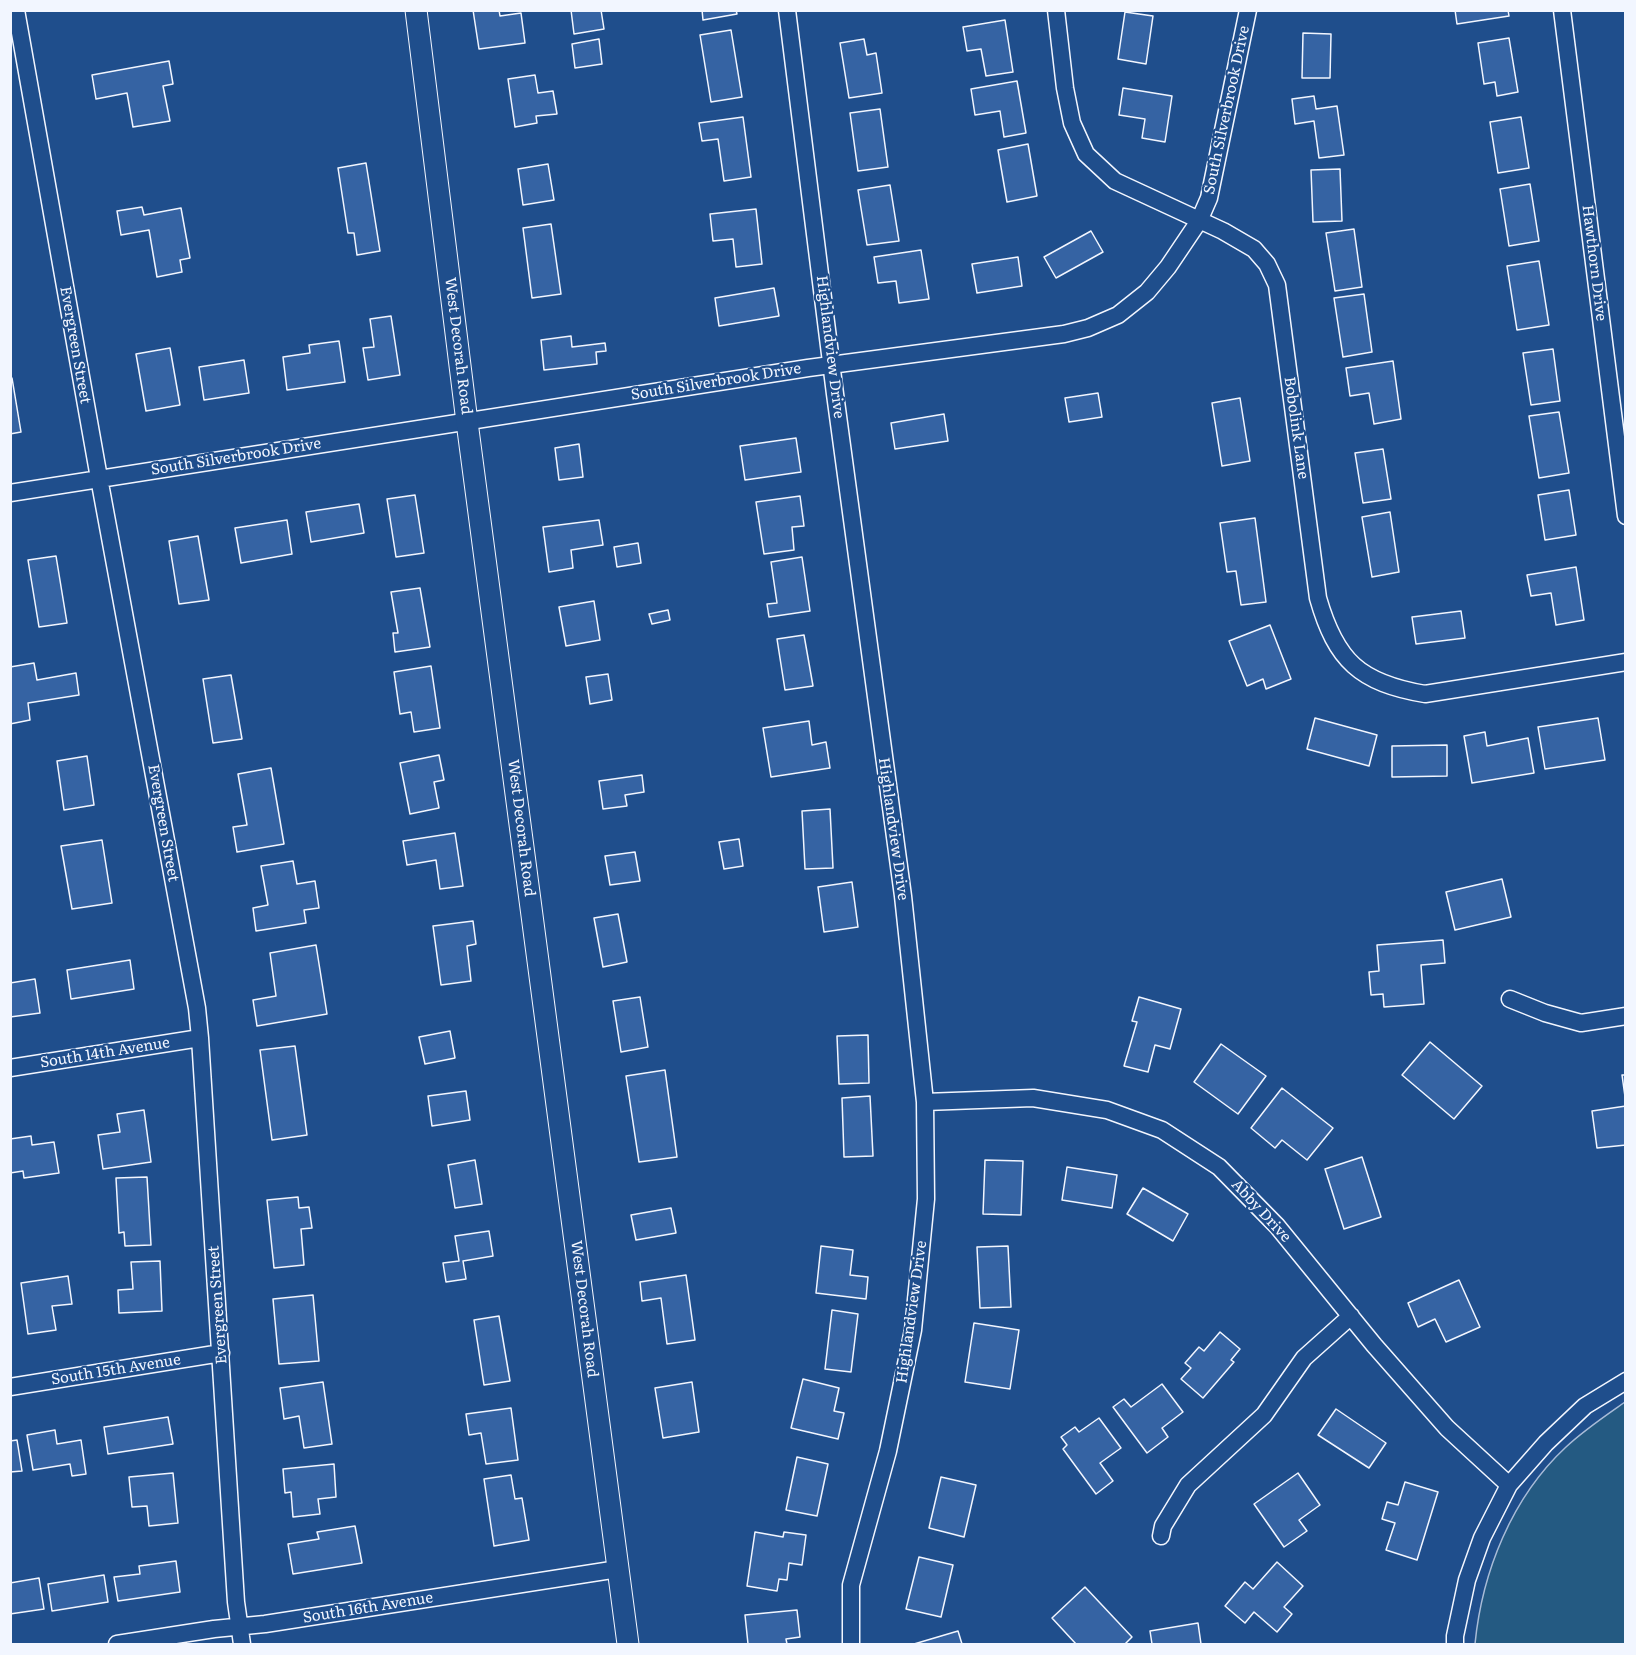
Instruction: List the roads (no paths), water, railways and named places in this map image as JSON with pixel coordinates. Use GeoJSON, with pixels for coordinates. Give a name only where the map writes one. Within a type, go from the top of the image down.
{"type":"FeatureCollection","features":[{"type":"Feature","properties":{"kind":"street","name":"Evergreen Street"},"geometry":{"type":"LineString","coordinates":[[16,10],[99,478],[184,934],[200,1038],[238,1626],[242,1644]]}},
{"type":"Feature","properties":{"kind":"street","name":"West Decorah Road"},"geometry":{"type":"LineString","coordinates":[[416,10],[467,422],[628,1644]]}},
{"type":"Feature","properties":{"kind":"street","name":"Highlandview Drive"},"geometry":{"type":"LineString","coordinates":[[787,10],[903,896],[925,1102],[926,1199],[913,1330],[888,1451],[851,1585],[851,1644]]}},
{"type":"Feature","properties":{"kind":"street","name":"Bobolink Lane"},"geometry":{"type":"LineString","coordinates":[[1056,10],[1065,88],[1072,123],[1086,154],[1115,182],[1223,231],[1254,249],[1268,264],[1277,285],[1318,598],[1325,622],[1337,645],[1353,666],[1375,681],[1400,690],[1425,694],[1626,662]]}},
{"type":"Feature","properties":{"kind":"street","name":"South Silverbrook Drive"},"geometry":{"type":"LineString","coordinates":[[10,493],[832,365],[1040,339],[1088,328],[1118,315],[1146,292],[1168,267],[1198,221],[1209,198],[1248,10]]}},
{"type":"Feature","properties":{"kind":"street","name":"Hawthorn Drive"},"geometry":{"type":"LineString","coordinates":[[1562,10],[1626,516]]}},
{"type":"Feature","properties":{"kind":"street"},"geometry":{"type":"LineString","coordinates":[[1510,999],[1545,1013],[1581,1023],[1626,1016]]}},
{"type":"Feature","properties":{"kind":"street","name":"South 14th Avenue"},"geometry":{"type":"LineString","coordinates":[[10,1068],[200,1038]]}},
{"type":"Feature","properties":{"kind":"street","name":"Abby Drive"},"geometry":{"type":"LineString","coordinates":[[925,1102],[1034,1098],[1107,1110],[1162,1130],[1219,1167],[1277,1226],[1374,1345],[1448,1428],[1509,1485]]}},
{"type":"Feature","properties":{"kind":"street"},"geometry":{"type":"LineString","coordinates":[[1161,1536],[1163,1526],[1188,1485],[1264,1415],[1304,1358],[1351,1316]]}},
{"type":"Feature","properties":{"kind":"street","name":"South 15th Avenue"},"geometry":{"type":"LineString","coordinates":[[10,1387],[221,1353]]}},
{"type":"Feature","properties":{"kind":"street"},"geometry":{"type":"LineString","coordinates":[[1455,1644],[1467,1580],[1482,1539],[1509,1485],[1545,1443],[1585,1406],[1626,1381]]}},
{"type":"Feature","properties":{"kind":"street","name":"South 16th Avenue"},"geometry":{"type":"LineString","coordinates":[[117,1644],[265,1624],[618,1569]]}}]}
